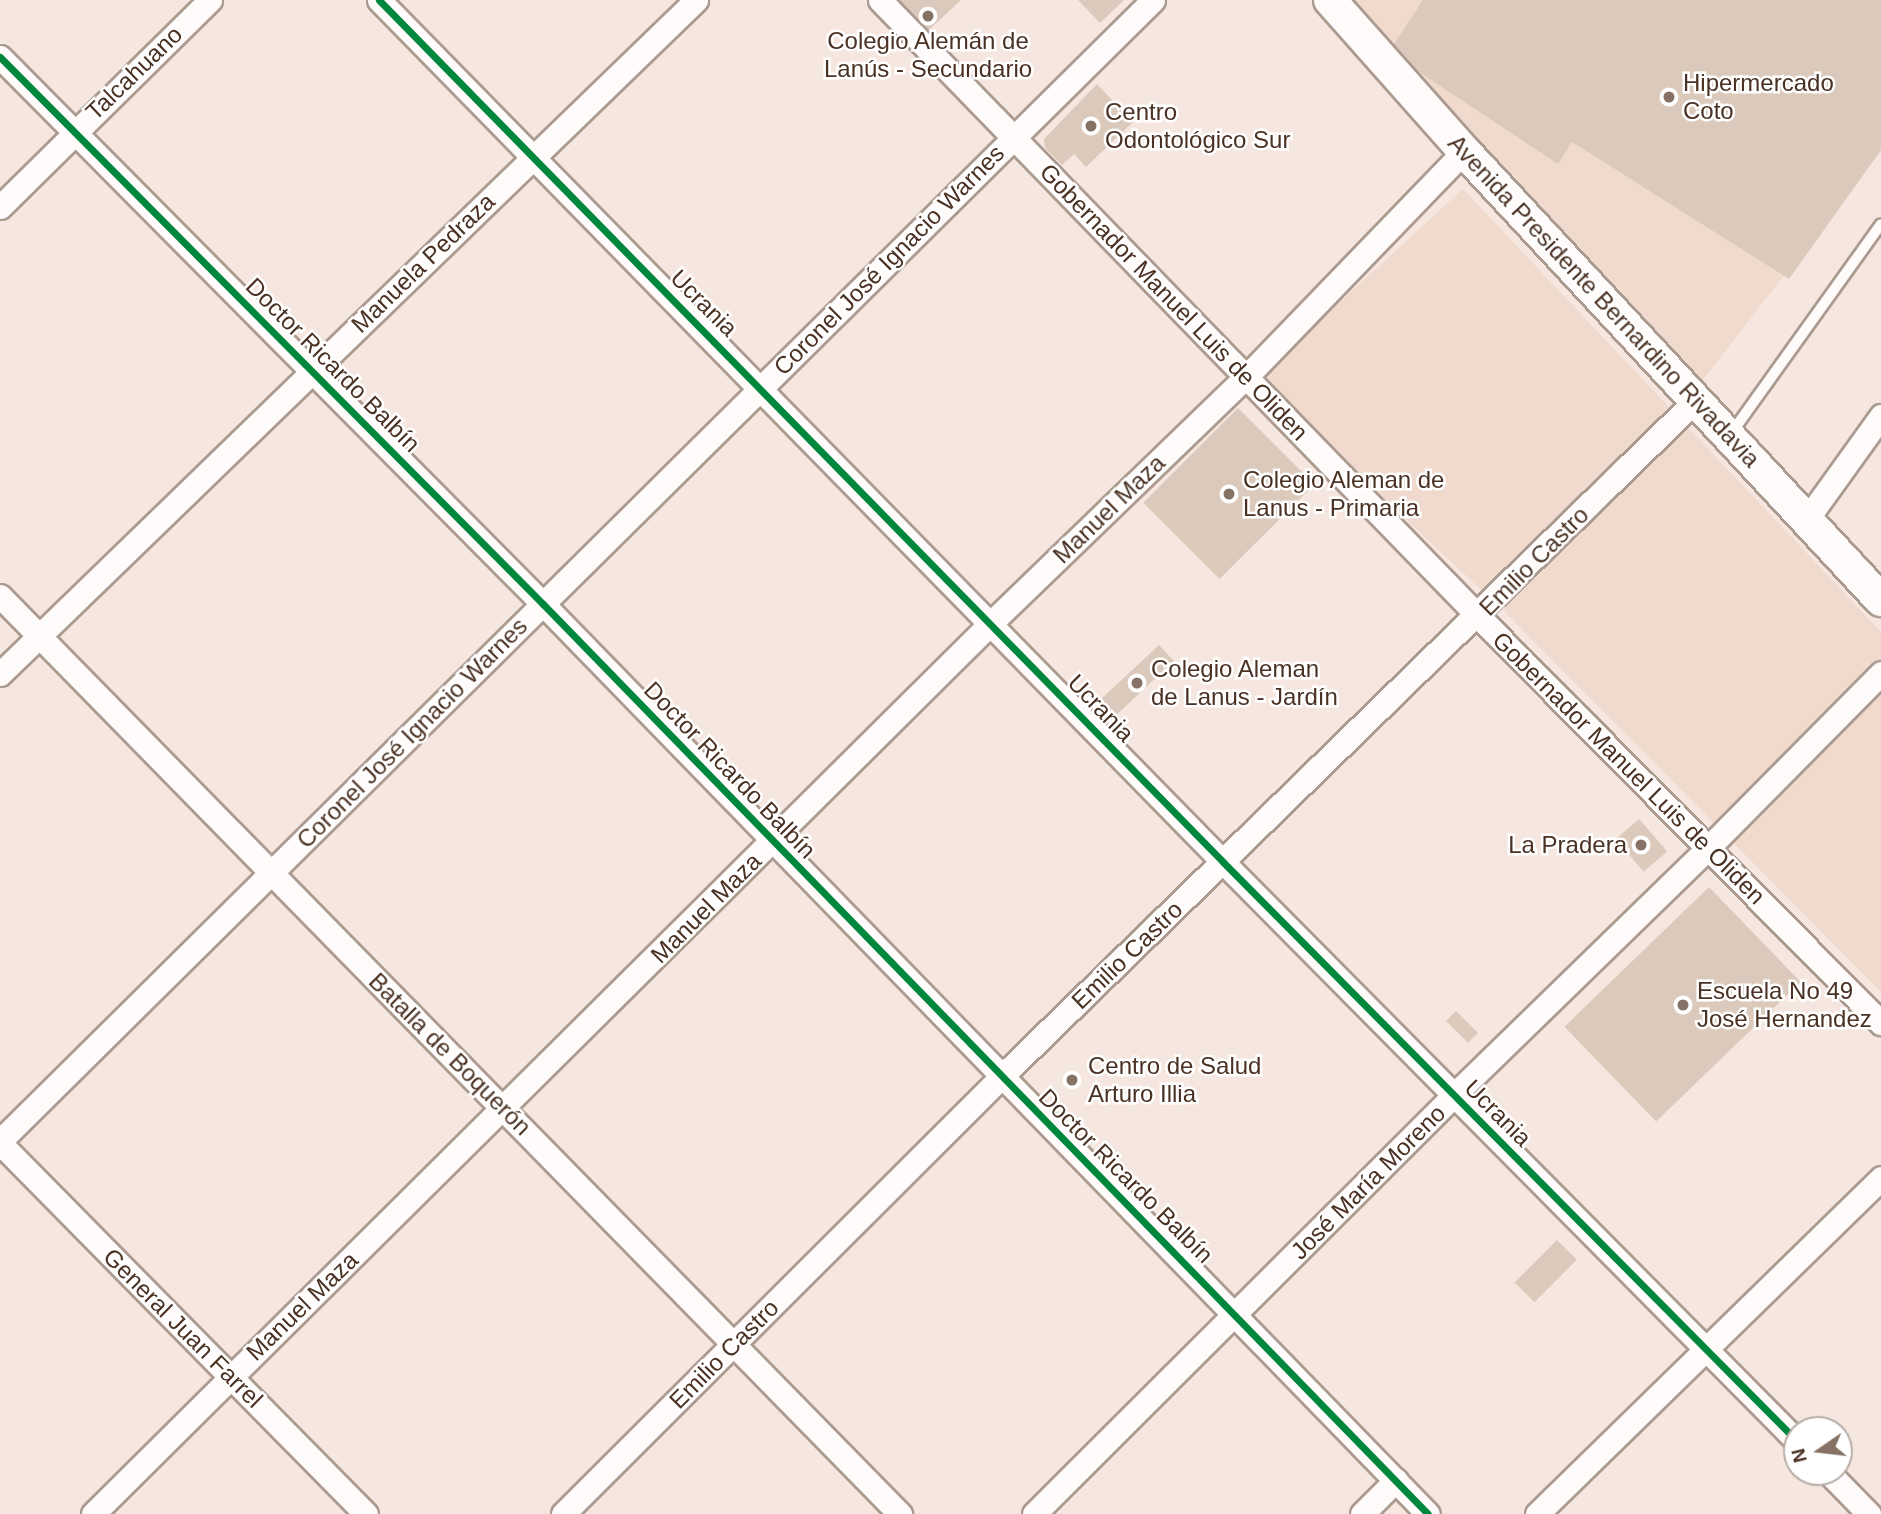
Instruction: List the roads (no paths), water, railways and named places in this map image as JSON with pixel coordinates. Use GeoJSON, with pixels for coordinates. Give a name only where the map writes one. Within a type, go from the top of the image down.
{"type":"FeatureCollection","features":[{"type":"Feature","properties":{"kind":"street","name":"Talcahuano"},"geometry":{"type":"LineString","coordinates":[[0,207],[210,0]]}},
{"type":"Feature","properties":{"kind":"street","name":"Ucrania"},"geometry":{"type":"LineString","coordinates":[[379,0],[992,622],[1453,1096],[1783,1427]]}},
{"type":"Feature","properties":{"kind":"street","name":"Manuela Pedraza"},"geometry":{"type":"LineString","coordinates":[[0,674],[696,0]]}},
{"type":"Feature","properties":{"kind":"street","name":"Gobernador Manuel Luis de Oliden"},"geometry":{"type":"LineString","coordinates":[[880,0],[1478,616],[1881,1023]]}},
{"type":"Feature","properties":{"kind":"street","name":"Coronel José Ignacio Warnes"},"geometry":{"type":"LineString","coordinates":[[0,1142],[1153,0]]}},
{"type":"Feature","properties":{"kind":"street","name":"Avenida Presidente Bernardino Rivadavia"},"geometry":{"type":"LineString","coordinates":[[1330,0],[1464,151],[1881,600]]}},
{"type":"Feature","properties":{"kind":"street","name":"Doctor Ricardo Balbín"},"geometry":{"type":"LineString","coordinates":[[0,57],[543,604],[1428,1514]]}},
{"type":"Feature","properties":{"kind":"street","name":"Manuel Maza"},"geometry":{"type":"LineString","coordinates":[[93,1514],[992,622],[1247,376],[1464,151]]}},
{"type":"Feature","properties":{"kind":"street","name":"Emilio Castro"},"geometry":{"type":"LineString","coordinates":[[563,1514],[1001,1077],[1478,616],[1696,401]]}},
{"type":"Feature","properties":{"kind":"street"},"geometry":{"type":"LineString","coordinates":[[1807,519],[1881,416]]}},
{"type":"Feature","properties":{"kind":"street","name":"Batalla de Boquerón"},"geometry":{"type":"LineString","coordinates":[[0,596],[900,1514]]}},
{"type":"Feature","properties":{"kind":"street","name":"José María Moreno"},"geometry":{"type":"LineString","coordinates":[[1034,1514],[1237,1315],[1453,1096],[1709,848],[1881,673]]}},
{"type":"Feature","properties":{"kind":"street","name":"General Juan Farrel"},"geometry":{"type":"LineString","coordinates":[[0,1142],[366,1514]]}},
{"type":"Feature","properties":{"kind":"street"},"geometry":{"type":"LineString","coordinates":[[1537,1514],[1881,1178]]}},
{"type":"Feature","properties":{"kind":"street"},"geometry":{"type":"LineString","coordinates":[[1362,1514],[1396,1480]]}},
{"type":"Feature","properties":{"kind":"street"},"geometry":{"type":"LineString","coordinates":[[1842,1486],[1869,1514]]}},
{"type":"Feature","properties":{"kind":"lane"},"geometry":{"type":"LineString","coordinates":[[1729,436],[1881,224]]}},
{"type":"Feature","properties":{"kind":"place","name":"Colegio Alemán de Lanús - Secundario"},"geometry":{"type":"Point","coordinates":[928,16]}},
{"type":"Feature","properties":{"kind":"place","name":"Hipermercado Coto"},"geometry":{"type":"Point","coordinates":[1669,97]}},
{"type":"Feature","properties":{"kind":"place","name":"Centro Odontológico Sur"},"geometry":{"type":"Point","coordinates":[1091,126]}},
{"type":"Feature","properties":{"kind":"place","name":"Colegio Aleman de Lanus - Primaria"},"geometry":{"type":"Point","coordinates":[1229,494]}},
{"type":"Feature","properties":{"kind":"place","name":"Colegio Aleman de Lanus - Jardín"},"geometry":{"type":"Point","coordinates":[1137,683]}},
{"type":"Feature","properties":{"kind":"place","name":"La Pradera"},"geometry":{"type":"Point","coordinates":[1641,845]}},
{"type":"Feature","properties":{"kind":"place","name":"Escuela No 49 José Hernandez"},"geometry":{"type":"Point","coordinates":[1683,1005]}},
{"type":"Feature","properties":{"kind":"place","name":"Centro de Salud Arturo Illia"},"geometry":{"type":"Point","coordinates":[1072,1080]}}]}
